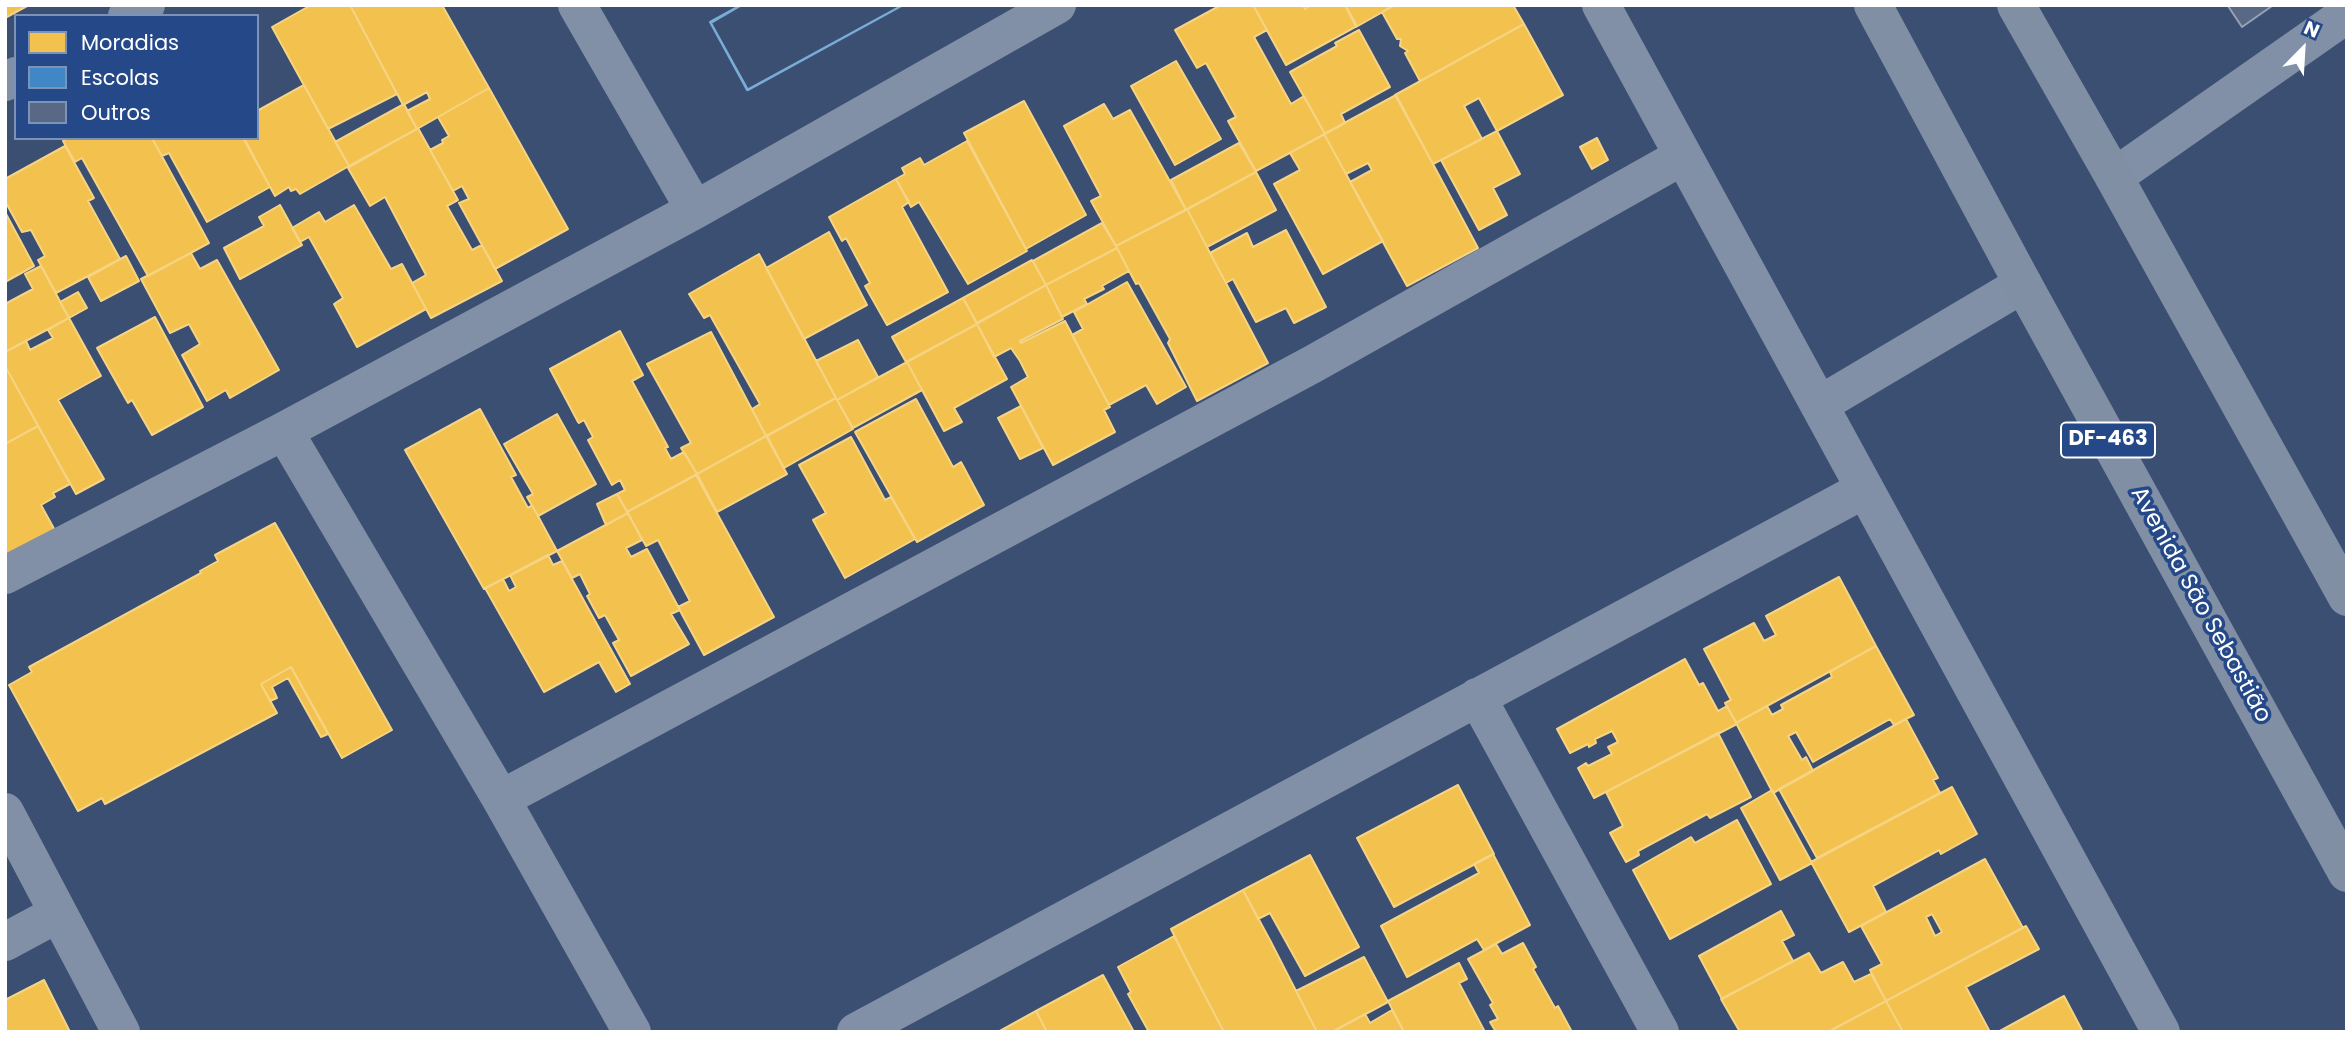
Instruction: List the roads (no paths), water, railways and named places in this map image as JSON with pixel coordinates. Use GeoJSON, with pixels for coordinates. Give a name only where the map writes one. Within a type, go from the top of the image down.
{"type":"FeatureCollection","features":[{"type":"Feature","properties":{"kind":"main road","name":"Avenida São Sebastião"},"geometry":{"type":"LineString","coordinates":[[1873,5],[2347,873]]}},
{"type":"Feature","properties":{"kind":"main road"},"geometry":{"type":"LineString","coordinates":[[2016,5],[2347,597]]}},
{"type":"Feature","properties":{"kind":"street"},"geometry":{"type":"LineString","coordinates":[[130,14],[146,5]]}},
{"type":"Feature","properties":{"kind":"street"},"geometry":{"type":"LineString","coordinates":[[577,5],[695,210]]}},
{"type":"Feature","properties":{"kind":"street"},"geometry":{"type":"LineString","coordinates":[[5,575],[284,432],[695,210],[1057,5]]}},
{"type":"Feature","properties":{"kind":"street"},"geometry":{"type":"LineString","coordinates":[[1601,5],[2161,1032]]}},
{"type":"Feature","properties":{"kind":"street"},"geometry":{"type":"LineString","coordinates":[[2114,177],[2347,14]]}},
{"type":"Feature","properties":{"kind":"street"},"geometry":{"type":"LineString","coordinates":[[501,799],[1313,364],[1683,156]]}},
{"type":"Feature","properties":{"kind":"street"},"geometry":{"type":"LineString","coordinates":[[1819,405],[2023,284]]}},
{"type":"Feature","properties":{"kind":"street"},"geometry":{"type":"LineString","coordinates":[[284,432],[501,799],[632,1032]]}},
{"type":"Feature","properties":{"kind":"street"},"geometry":{"type":"LineString","coordinates":[[856,1032],[1865,488]]}},
{"type":"Feature","properties":{"kind":"street"},"geometry":{"type":"LineString","coordinates":[[1477,697],[1660,1032]]}},
{"type":"Feature","properties":{"kind":"street"},"geometry":{"type":"LineString","coordinates":[[5,812],[121,1032]]}},
{"type":"Feature","properties":{"kind":"street"},"geometry":{"type":"LineString","coordinates":[[5,942],[57,914]]}}]}
